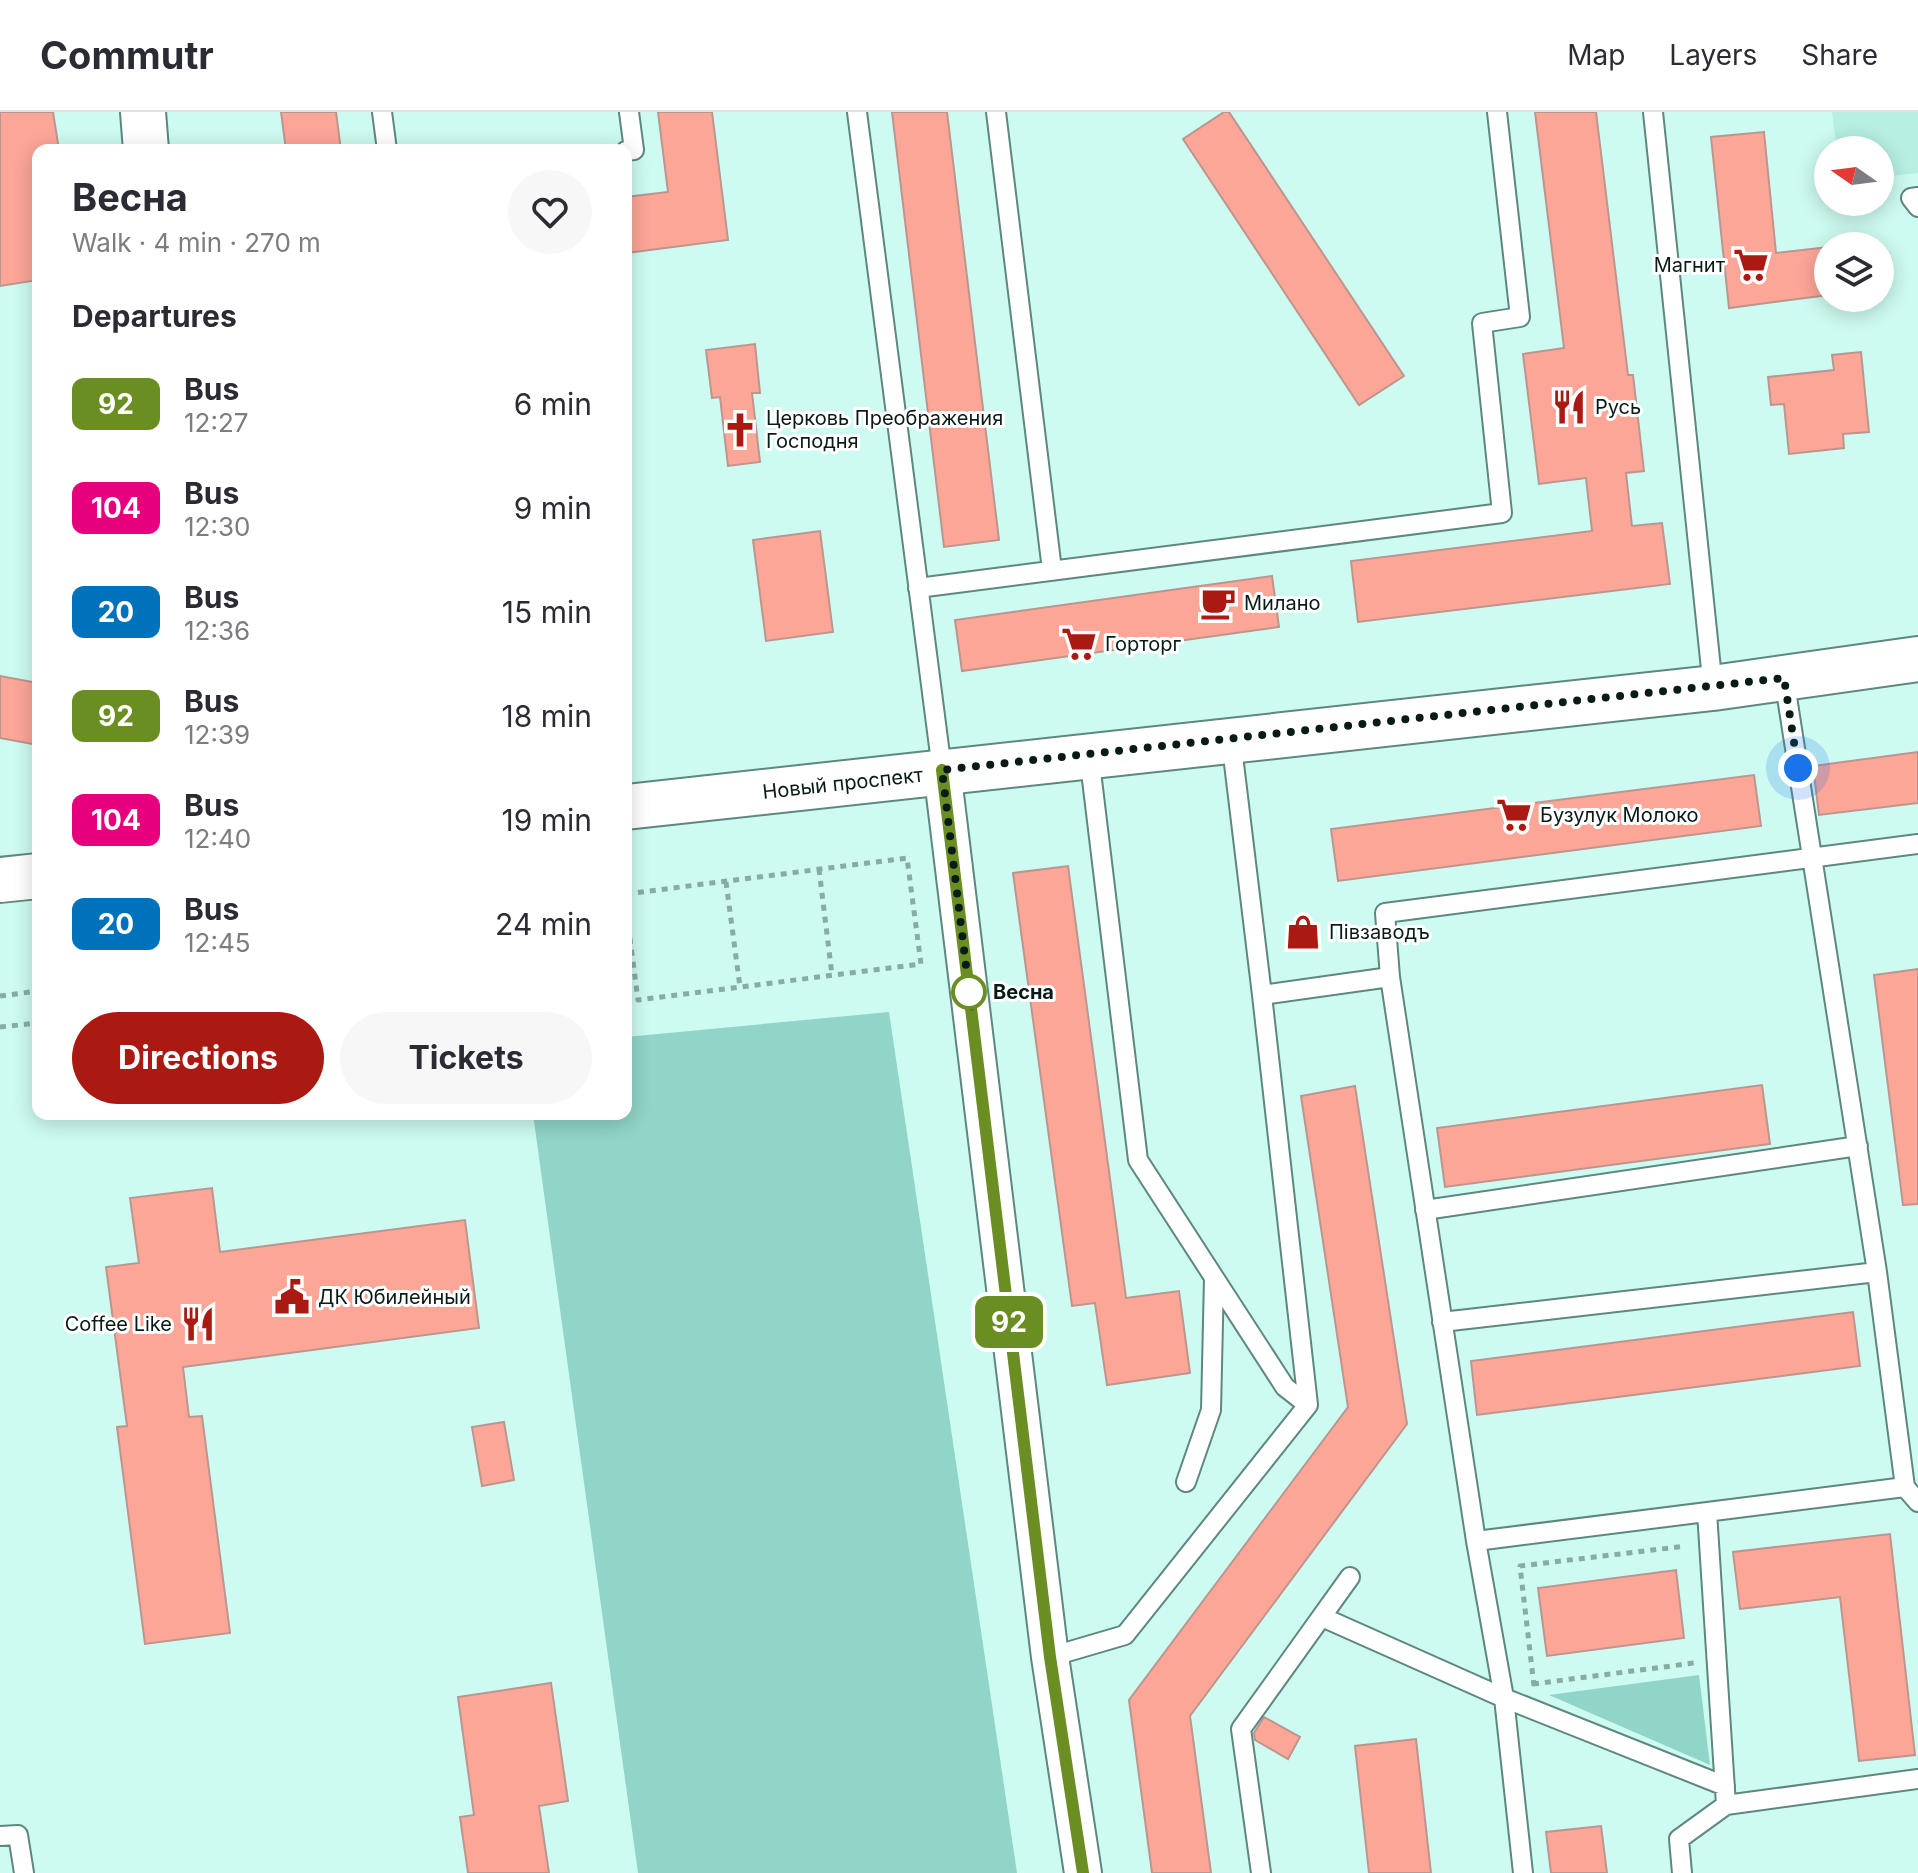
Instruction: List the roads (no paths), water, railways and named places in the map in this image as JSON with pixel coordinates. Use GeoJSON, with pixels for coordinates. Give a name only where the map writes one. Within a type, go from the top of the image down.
{"type":"FeatureCollection","features":[{"type":"Feature","properties":{"kind":"street"},"geometry":{"type":"LineString","coordinates":[[143,112],[146,144]]}},
{"type":"Feature","properties":{"kind":"street","name":"Новый проспект"},"geometry":{"type":"LineString","coordinates":[[632,806],[1713,688],[1918,659]]}},
{"type":"Feature","properties":{"kind":"street"},"geometry":{"type":"LineString","coordinates":[[942,770],[1050,1657],[1083,1873]]}},
{"type":"Feature","properties":{"kind":"street"},"geometry":{"type":"LineString","coordinates":[[0,880],[32,877]]}},
{"type":"Feature","properties":{"kind":"lane"},"geometry":{"type":"LineString","coordinates":[[382,112],[386,144]]}},
{"type":"Feature","properties":{"kind":"lane"},"geometry":{"type":"LineString","coordinates":[[629,112],[632,150]]}},
{"type":"Feature","properties":{"kind":"lane"},"geometry":{"type":"LineString","coordinates":[[857,112],[942,770]]}},
{"type":"Feature","properties":{"kind":"lane"},"geometry":{"type":"LineString","coordinates":[[996,112],[1052,570]]}},
{"type":"Feature","properties":{"kind":"lane"},"geometry":{"type":"LineString","coordinates":[[918,588],[1502,513],[1482,323],[1520,317],[1497,112]]}},
{"type":"Feature","properties":{"kind":"lane"},"geometry":{"type":"LineString","coordinates":[[1653,112],[1713,688]]}},
{"type":"Feature","properties":{"kind":"lane"},"geometry":{"type":"LineString","coordinates":[[1918,197],[1911,198],[1918,207]]}},
{"type":"Feature","properties":{"kind":"lane"},"geometry":{"type":"LineString","coordinates":[[1784,678],[1877,1272],[1905,1487],[1918,1502]]}},
{"type":"Feature","properties":{"kind":"lane"},"geometry":{"type":"LineString","coordinates":[[1050,1657],[1125,1635],[1308,1405],[1231,739]]}},
{"type":"Feature","properties":{"kind":"lane"},"geometry":{"type":"LineString","coordinates":[[1089,754],[1138,1160],[1285,1387],[1308,1405]]}},
{"type":"Feature","properties":{"kind":"lane"},"geometry":{"type":"LineString","coordinates":[[1523,1873],[1504,1698],[1476,1541],[1425,1210],[1390,977],[1385,913],[1918,844]]}},
{"type":"Feature","properties":{"kind":"lane"},"geometry":{"type":"LineString","coordinates":[[1262,995],[1390,977]]}},
{"type":"Feature","properties":{"kind":"lane"},"geometry":{"type":"LineString","coordinates":[[1425,1210],[1858,1146]]}},
{"type":"Feature","properties":{"kind":"lane"},"geometry":{"type":"LineString","coordinates":[[1442,1322],[1877,1272]]}},
{"type":"Feature","properties":{"kind":"lane"},"geometry":{"type":"LineString","coordinates":[[1186,1482],[1211,1410],[1214,1278]]}},
{"type":"Feature","properties":{"kind":"lane"},"geometry":{"type":"LineString","coordinates":[[1476,1541],[1905,1487]]}},
{"type":"Feature","properties":{"kind":"lane"},"geometry":{"type":"LineString","coordinates":[[1707,1512],[1726,1796]]}},
{"type":"Feature","properties":{"kind":"lane"},"geometry":{"type":"LineString","coordinates":[[1261,1873],[1241,1729],[1350,1577]]}},
{"type":"Feature","properties":{"kind":"lane"},"geometry":{"type":"LineString","coordinates":[[1322,1617],[1726,1796],[1918,1779]]}},
{"type":"Feature","properties":{"kind":"lane"},"geometry":{"type":"LineString","coordinates":[[1682,1873],[1679,1839],[1726,1796]]}},
{"type":"Feature","properties":{"kind":"lane"},"geometry":{"type":"LineString","coordinates":[[0,1836],[18,1835],[24,1873]]}},
{"type":"Feature","properties":{"kind":"place","name":"Магнит"},"geometry":{"type":"Point","coordinates":[1751,265]}},
{"type":"Feature","properties":{"kind":"place","name":"Русь"},"geometry":{"type":"Point","coordinates":[1569,407]}},
{"type":"Feature","properties":{"kind":"place","name":"Церковь Преображения Господня"},"geometry":{"type":"Point","coordinates":[740,430]}},
{"type":"Feature","properties":{"kind":"place","name":"Милано"},"geometry":{"type":"Point","coordinates":[1218,603]}},
{"type":"Feature","properties":{"kind":"place","name":"Горторг"},"geometry":{"type":"Point","coordinates":[1079,644]}},
{"type":"Feature","properties":{"kind":"place","name":"Бузулук Молоко"},"geometry":{"type":"Point","coordinates":[1514,815]}},
{"type":"Feature","properties":{"kind":"place","name":"Півзаводъ"},"geometry":{"type":"Point","coordinates":[1303,932]}},
{"type":"Feature","properties":{"kind":"place","name":"Весна"},"geometry":{"type":"Point","coordinates":[969,992]}},
{"type":"Feature","properties":{"kind":"place","name":"ДК Юбилейный"},"geometry":{"type":"Point","coordinates":[292,1297]}},
{"type":"Feature","properties":{"kind":"place","name":"Coffee Like"},"geometry":{"type":"Point","coordinates":[198,1324]}}]}
